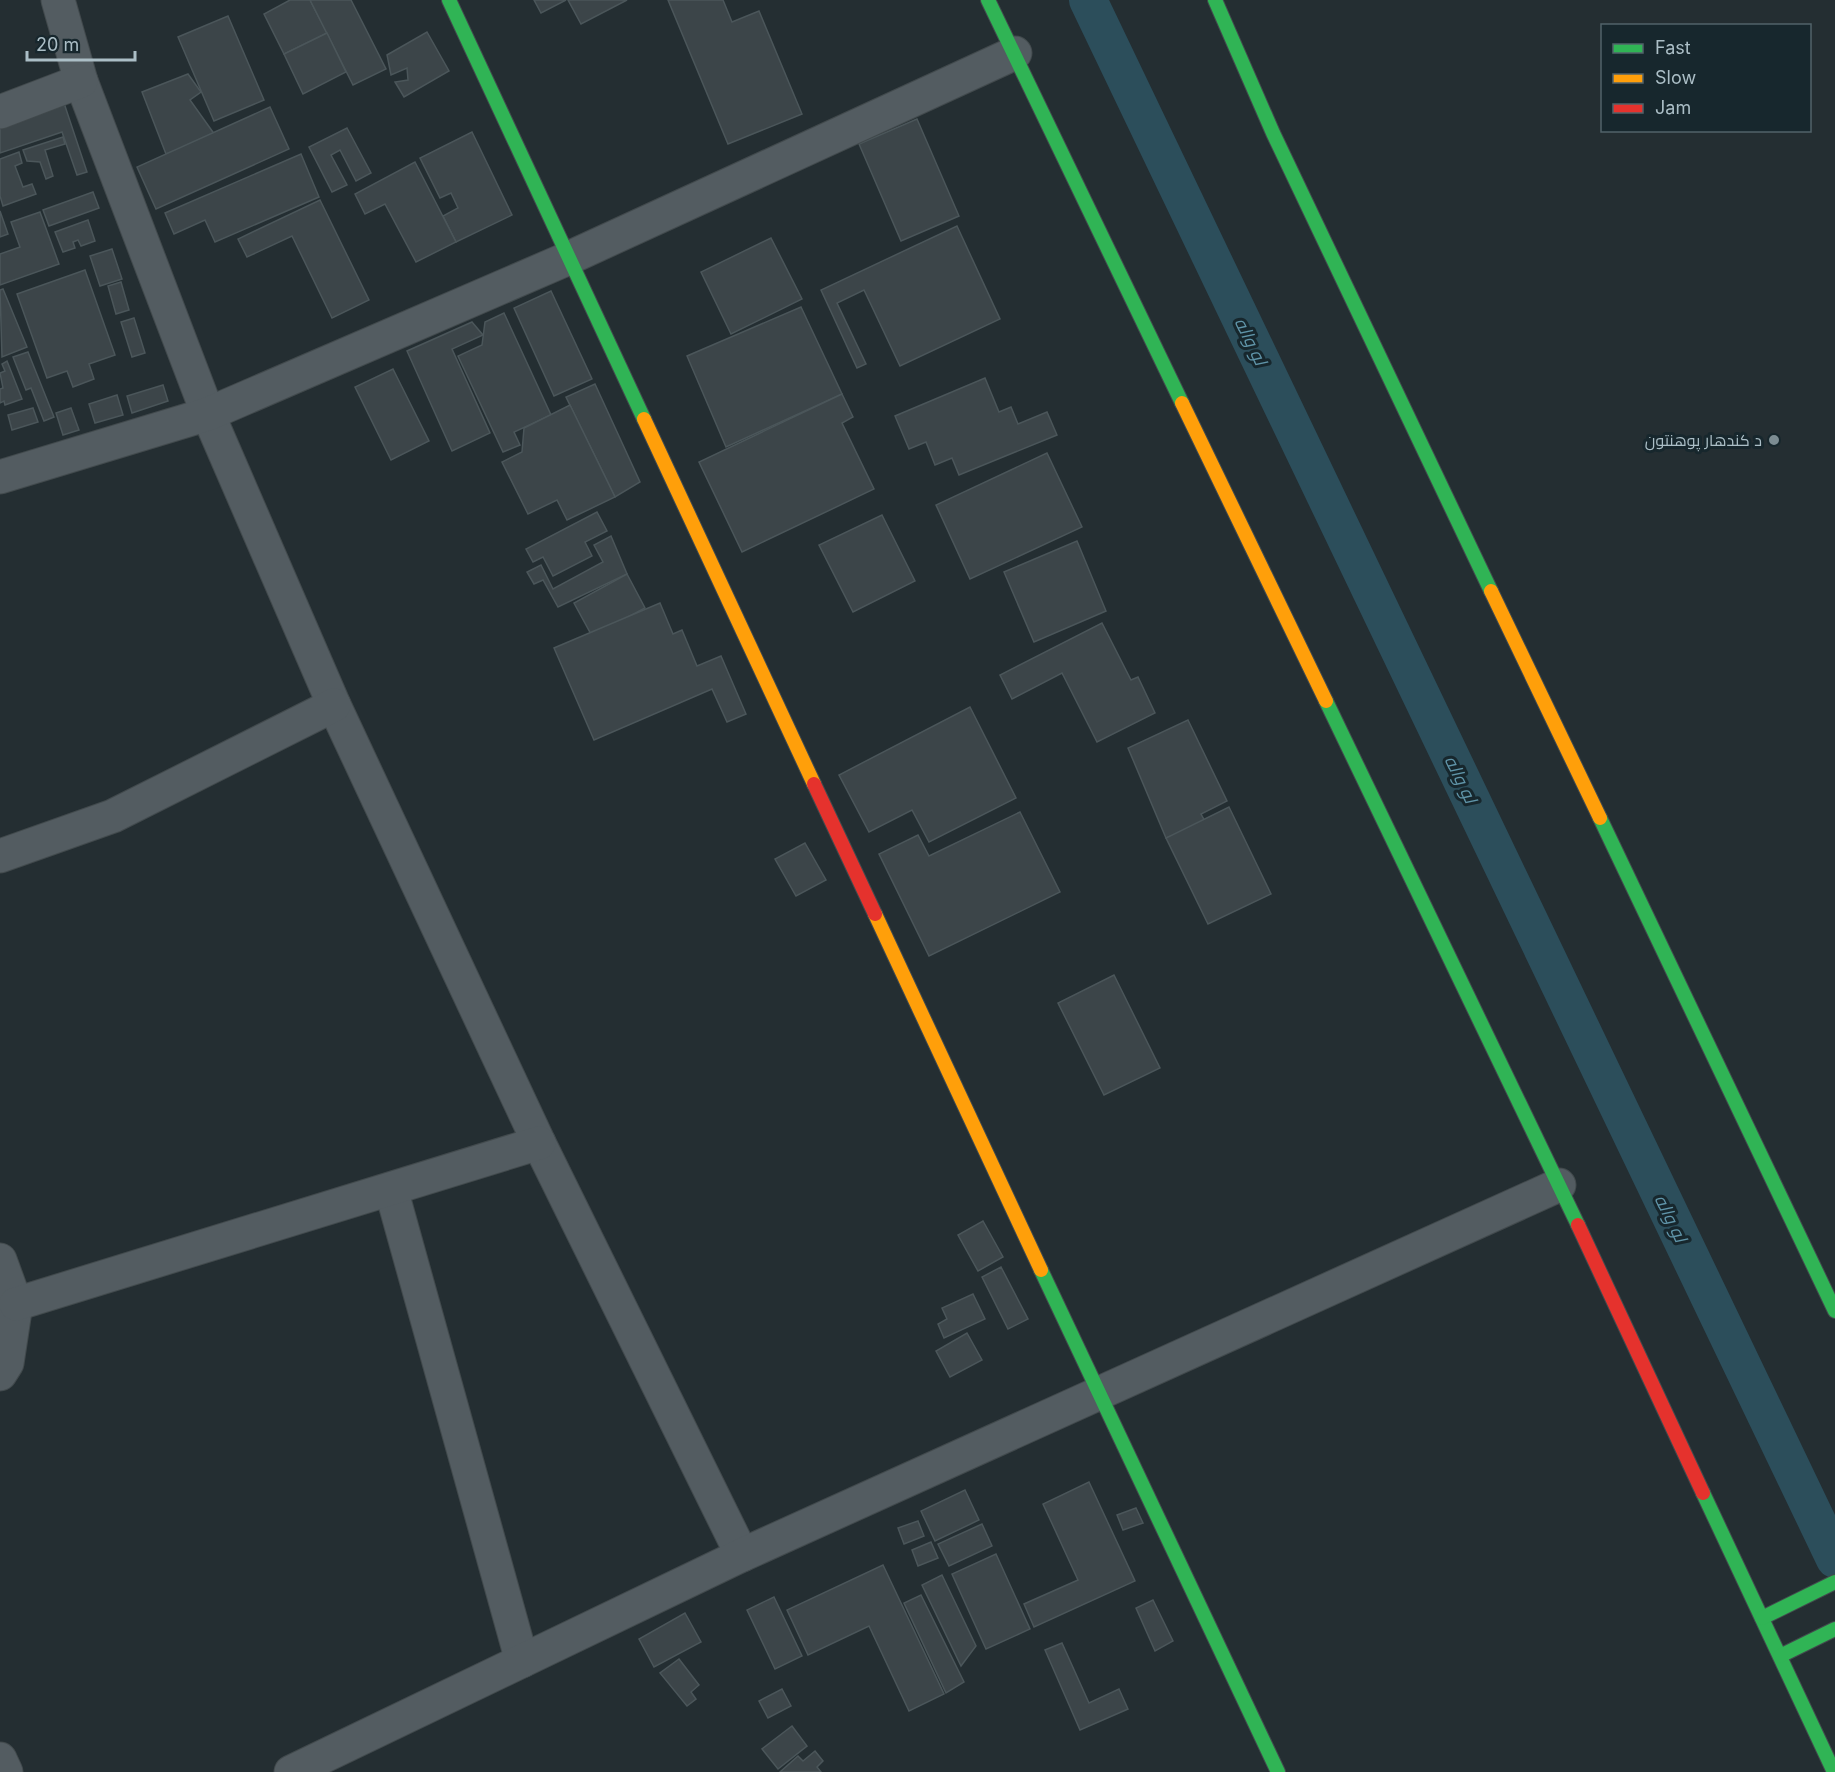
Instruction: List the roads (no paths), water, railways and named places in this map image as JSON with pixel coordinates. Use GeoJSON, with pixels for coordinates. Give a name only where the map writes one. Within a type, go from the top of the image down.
{"type":"FeatureCollection","features":[{"type":"Feature","properties":{"kind":"street"},"geometry":{"type":"LineString","coordinates":[[58,0],[81,81],[208,414],[334,705],[539,1143],[742,1555]]}},
{"type":"Feature","properties":{"kind":"street"},"geometry":{"type":"LineString","coordinates":[[449,0],[1278,1772]]}},
{"type":"Feature","properties":{"kind":"street"},"geometry":{"type":"LineString","coordinates":[[988,0],[1559,1185],[1834,1772]]}},
{"type":"Feature","properties":{"kind":"street"},"geometry":{"type":"LineString","coordinates":[[1215,0],[1279,144],[1835,1311]]}},
{"type":"Feature","properties":{"kind":"street"},"geometry":{"type":"LineString","coordinates":[[0,477],[208,414],[569,258],[1015,53]]}},
{"type":"Feature","properties":{"kind":"street"},"geometry":{"type":"LineString","coordinates":[[0,112],[81,81]]}},
{"type":"Feature","properties":{"kind":"street"},"geometry":{"type":"LineString","coordinates":[[0,856],[113,816],[334,705]]}},
{"type":"Feature","properties":{"kind":"street"},"geometry":{"type":"LineString","coordinates":[[16,1304],[539,1143]]}},
{"type":"Feature","properties":{"kind":"street"},"geometry":{"type":"LineString","coordinates":[[291,1772],[742,1555],[1100,1395],[1559,1185]]}},
{"type":"Feature","properties":{"kind":"street"},"geometry":{"type":"LineString","coordinates":[[391,1189],[522,1661]]}},
{"type":"Feature","properties":{"kind":"street"},"geometry":{"type":"LineString","coordinates":[[0,1260],[16,1304],[7,1363],[0,1374]]}},
{"type":"Feature","properties":{"kind":"street"},"geometry":{"type":"LineString","coordinates":[[1762,1618],[1835,1582]]}},
{"type":"Feature","properties":{"kind":"street"},"geometry":{"type":"LineString","coordinates":[[1780,1656],[1835,1629]]}},
{"type":"Feature","properties":{"kind":"street"},"geometry":{"type":"LineString","coordinates":[[0,1759],[6,1772]]}},
{"type":"Feature","properties":{"kind":"waterway","name":"لو واله"},"geometry":{"type":"LineString","coordinates":[[1088,0],[1835,1559]]}},
{"type":"Feature","properties":{"kind":"place","name":"د کندهار پوهنتون"},"geometry":{"type":"Point","coordinates":[1774,440]}}]}
